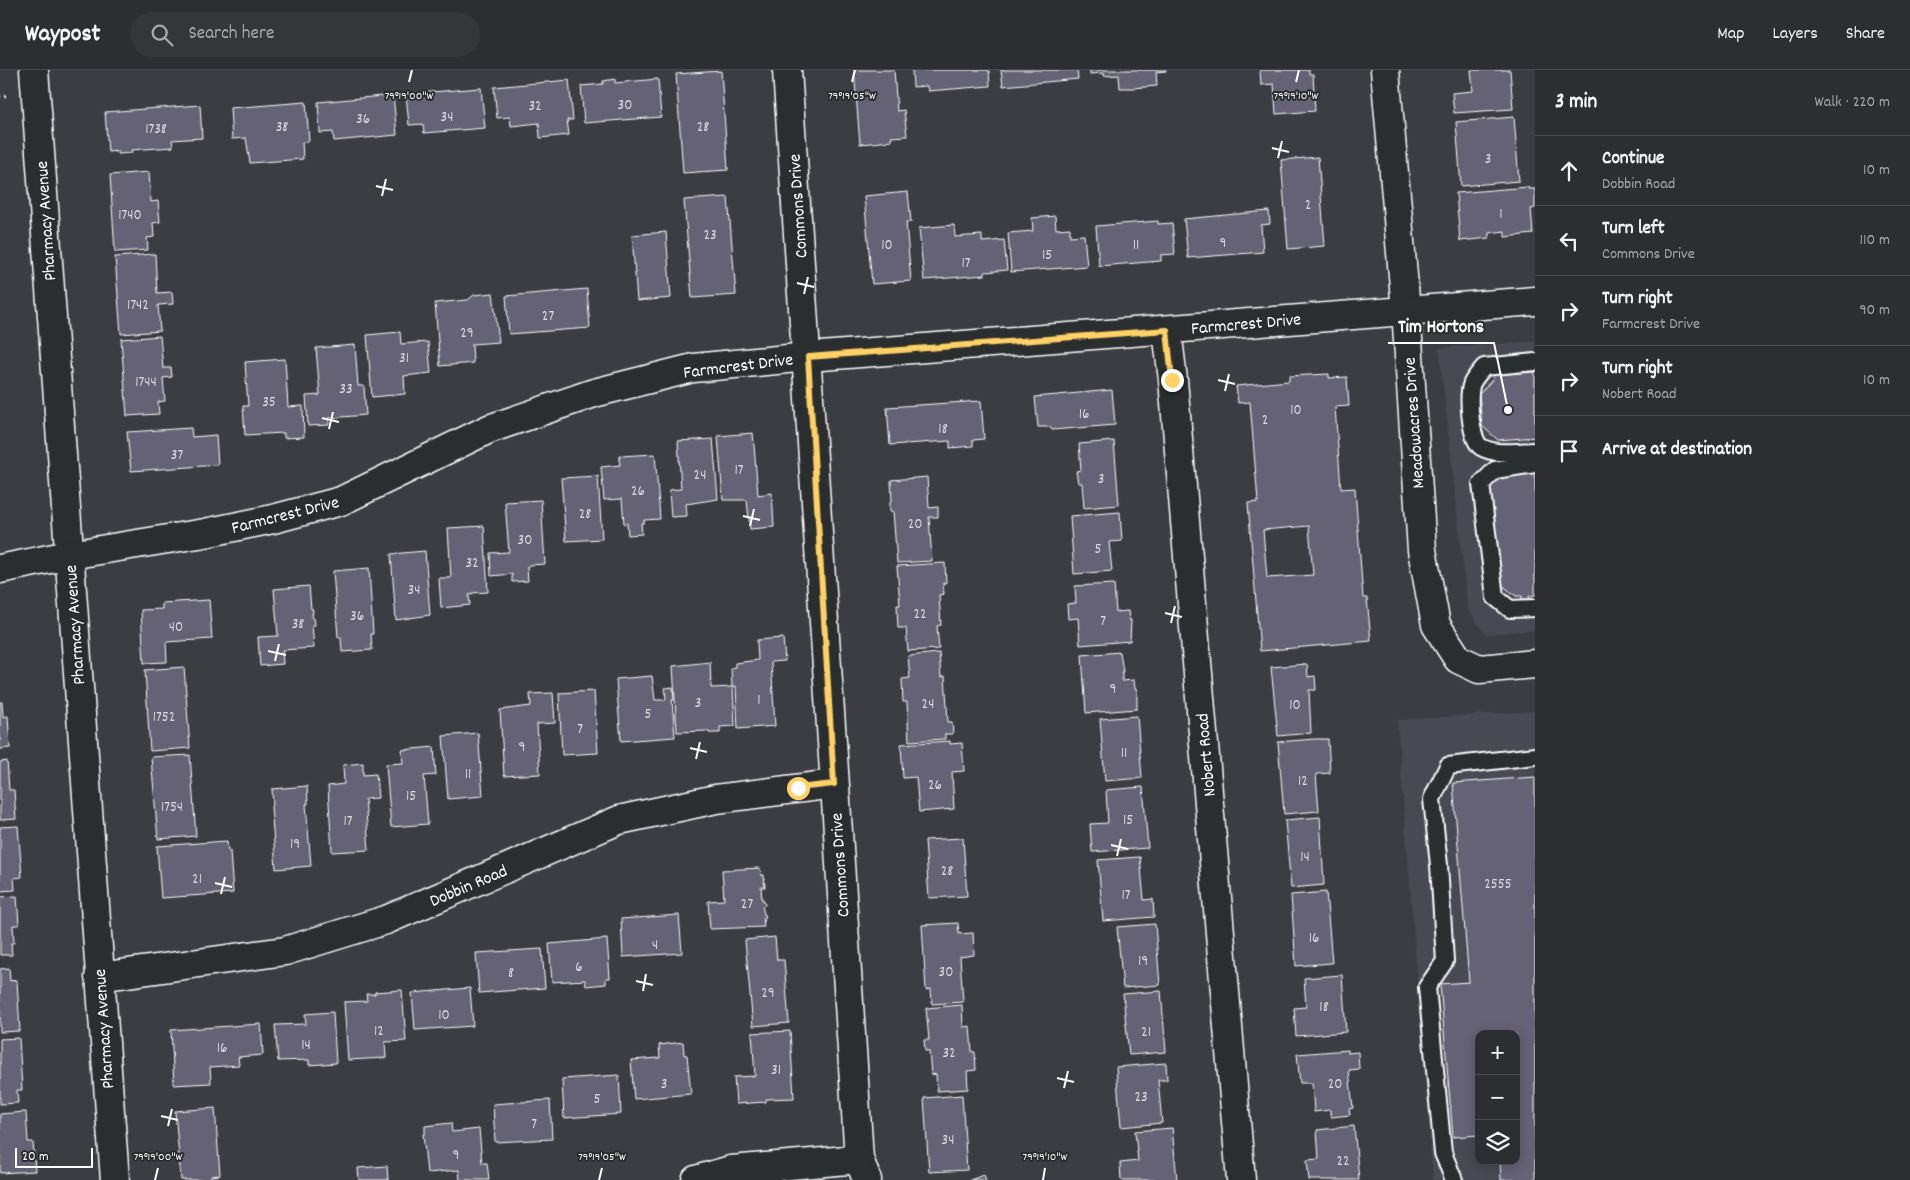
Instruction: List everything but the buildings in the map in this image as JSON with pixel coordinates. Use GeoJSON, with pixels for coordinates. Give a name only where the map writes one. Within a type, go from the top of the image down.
{"type":"FeatureCollection","features":[{"type":"Feature","properties":{"kind":"street","name":"Pharmacy Avenue"},"geometry":{"type":"LineString","coordinates":[[34,70],[115,1180]]}},
{"type":"Feature","properties":{"kind":"street","name":"Commons Drive"},"geometry":{"type":"LineString","coordinates":[[787,70],[808,357],[834,784],[863,1170]]}},
{"type":"Feature","properties":{"kind":"street","name":"Meadowacres Drive"},"geometry":{"type":"LineString","coordinates":[[1385,70],[1406,310],[1422,550],[1436,625],[1458,659],[1479,669],[1535,664]]}},
{"type":"Feature","properties":{"kind":"street","name":"Farmcrest Drive"},"geometry":{"type":"LineString","coordinates":[[0,569],[204,533],[273,519],[341,502],[489,429],[594,393],[693,368],[808,357],[1535,301]]}},
{"type":"Feature","properties":{"kind":"street","name":"Nobert Road"},"geometry":{"type":"LineString","coordinates":[[1167,330],[1241,1180]]}},
{"type":"Feature","properties":{"kind":"street","name":"Dobbin Road"},"geometry":{"type":"LineString","coordinates":[[99,977],[285,951],[386,920],[619,820],[716,799],[834,784]]}},
{"type":"Feature","properties":{"kind":"street"},"geometry":{"type":"LineString","coordinates":[[696,1180],[731,1170],[863,1170]]}},
{"type":"Feature","properties":{"kind":"lane"},"geometry":{"type":"LineString","coordinates":[[1535,362],[1484,367],[1472,383],[1469,396],[1473,436],[1479,446],[1497,452],[1535,451]]}},
{"type":"Feature","properties":{"kind":"lane"},"geometry":{"type":"LineString","coordinates":[[1535,464],[1495,470],[1481,484],[1495,597],[1510,609],[1535,608]]}},
{"type":"Feature","properties":{"kind":"lane"},"geometry":{"type":"LineString","coordinates":[[1454,1180],[1443,1153],[1427,987],[1445,961],[1439,865],[1432,799],[1448,766],[1535,756]]}},
{"type":"Feature","properties":{"kind":"shaded area"},"geometry":{"type":"Polygon","coordinates":[[[1535,341],[1535,630],[1486,634],[1468,611],[1439,348],[1535,341]]]}},
{"type":"Feature","properties":{"kind":"shaded area"},"geometry":{"type":"Polygon","coordinates":[[[1535,711],[1535,1180],[1433,1180],[1397,720],[1535,711]]]}},
{"type":"Feature","properties":{"kind":"place","name":"Tim Hortons"},"geometry":{"type":"Point","coordinates":[1508,410]}},
{"type":"Feature","properties":{"kind":"route"},"geometry":{"type":"LineString","coordinates":[[798,788],[834,784],[808,357],[1167,330],[1172,380]]}}]}
